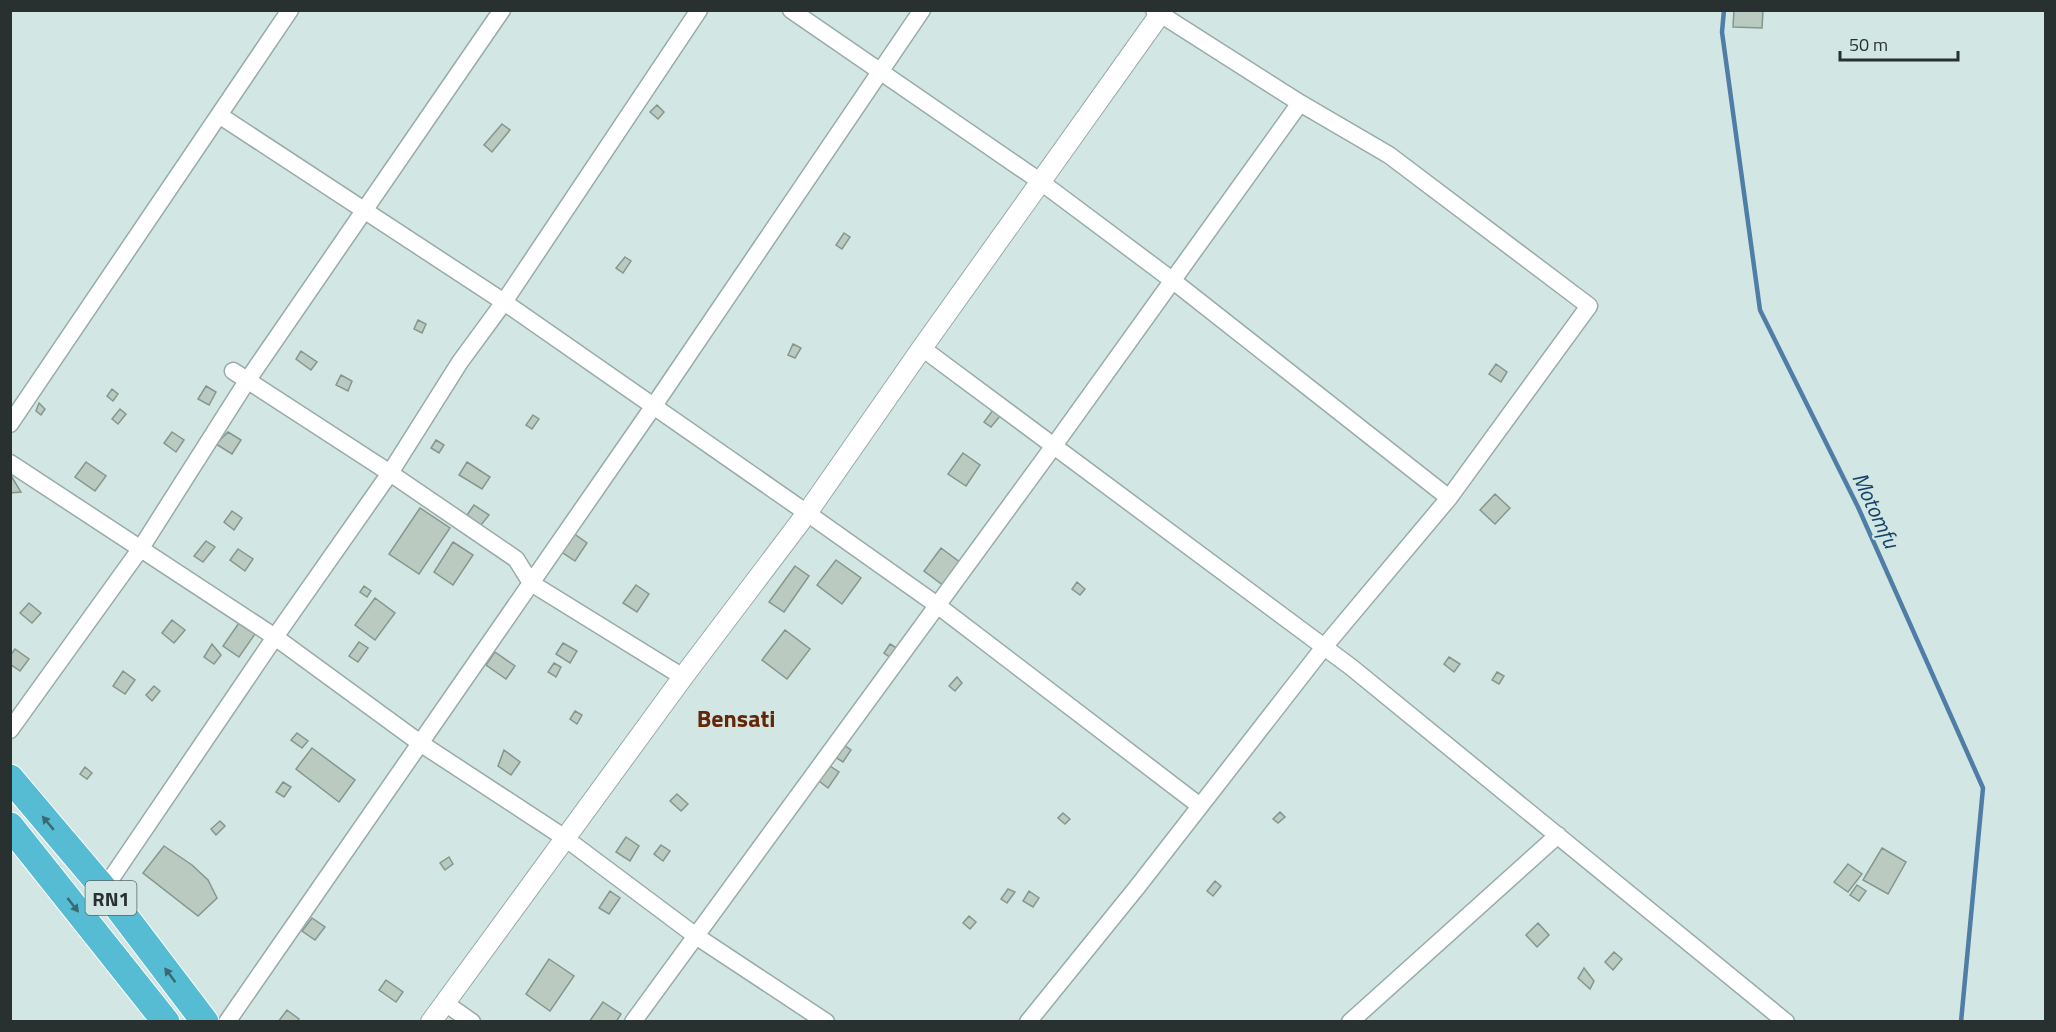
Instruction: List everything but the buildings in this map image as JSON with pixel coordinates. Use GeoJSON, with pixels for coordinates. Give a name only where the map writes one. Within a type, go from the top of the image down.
{"type":"FeatureCollection","features":[{"type":"Feature","properties":{"kind":"highway","name":"RN1"},"geometry":{"type":"LineString","coordinates":[[10,778],[104,890],[205,1022]]}},
{"type":"Feature","properties":{"kind":"highway","name":"RN1"},"geometry":{"type":"LineString","coordinates":[[10,826],[166,1022]]}},
{"type":"Feature","properties":{"kind":"street"},"geometry":{"type":"LineString","coordinates":[[10,424],[290,10]]}},
{"type":"Feature","properties":{"kind":"street"},"geometry":{"type":"LineString","coordinates":[[10,730],[141,548],[247,381],[502,10]]}},
{"type":"Feature","properties":{"kind":"street"},"geometry":{"type":"LineString","coordinates":[[104,890],[275,637],[390,473],[460,362],[504,302],[699,10]]}},
{"type":"Feature","properties":{"kind":"street"},"geometry":{"type":"LineString","coordinates":[[791,10],[1041,182],[1172,280],[1449,498]]}},
{"type":"Feature","properties":{"kind":"street"},"geometry":{"type":"LineString","coordinates":[[227,1022],[653,407],[922,10]]}},
{"type":"Feature","properties":{"kind":"street"},"geometry":{"type":"LineString","coordinates":[[431,1022],[683,677],[807,513],[1159,12],[1300,103],[1389,154],[1589,306],[1449,498],[1324,647],[1028,1022]]}},
{"type":"Feature","properties":{"kind":"street"},"geometry":{"type":"LineString","coordinates":[[633,1022],[1053,447],[1300,103]]}},
{"type":"Feature","properties":{"kind":"street"},"geometry":{"type":"LineString","coordinates":[[219,115],[504,302],[807,513],[937,605],[1200,806]]}},
{"type":"Feature","properties":{"kind":"street"},"geometry":{"type":"LineString","coordinates":[[922,348],[1324,647],[1786,1022]]}},
{"type":"Feature","properties":{"kind":"street"},"geometry":{"type":"LineString","coordinates":[[233,371],[390,473],[516,559],[531,583],[683,677]]}},
{"type":"Feature","properties":{"kind":"street"},"geometry":{"type":"LineString","coordinates":[[10,463],[275,637],[420,743],[565,838],[696,936],[826,1022]]}},
{"type":"Feature","properties":{"kind":"street"},"geometry":{"type":"LineString","coordinates":[[1350,1022],[1558,835]]}},
{"type":"Feature","properties":{"kind":"street"},"geometry":{"type":"LineString","coordinates":[[445,1003],[471,1022]]}},
{"type":"Feature","properties":{"kind":"waterway","name":"Motomfu"},"geometry":{"type":"LineString","coordinates":[[1724,10],[1722,32],[1760,310],[1858,507],[1983,788],[1961,1022]]}},
{"type":"Feature","properties":{"kind":"district","name":"Bensati"},"geometry":{"type":"Point","coordinates":[736,718]}}]}
